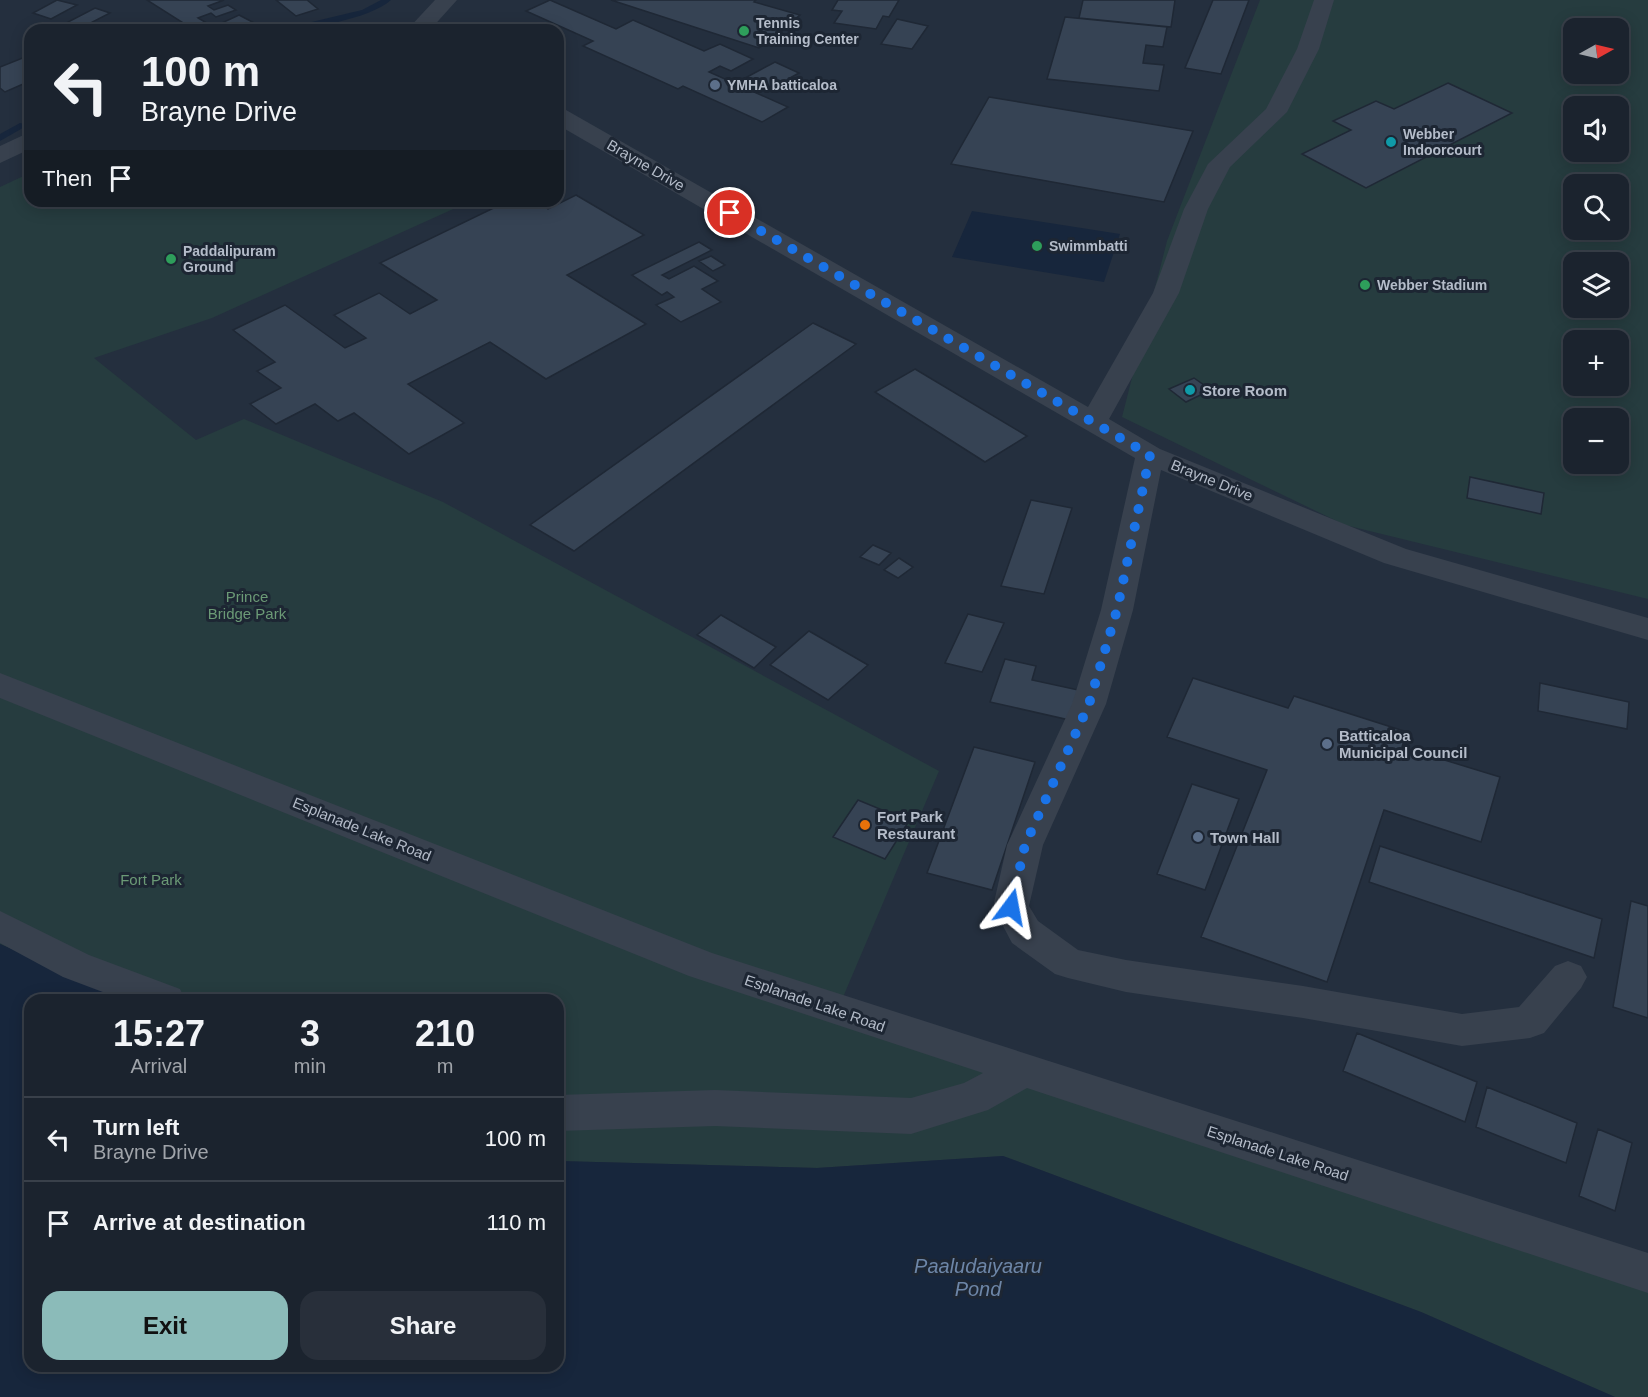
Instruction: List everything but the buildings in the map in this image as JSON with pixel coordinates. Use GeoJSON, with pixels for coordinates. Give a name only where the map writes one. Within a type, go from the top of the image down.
{"type":"FeatureCollection","features":[{"type":"Feature","properties":{"kind":"street"},"geometry":{"type":"LineString","coordinates":[[424,24],[447,0]]}},
{"type":"Feature","properties":{"kind":"street"},"geometry":{"type":"LineString","coordinates":[[1094,423],[1166,293],[1196,209],[1220,164],[1276,112],[1308,49],[1324,0]]}},
{"type":"Feature","properties":{"kind":"street","name":"Brayne Drive"},"geometry":{"type":"LineString","coordinates":[[564,118],[1150,455],[1395,556],[1648,629]]}},
{"type":"Feature","properties":{"kind":"street"},"geometry":{"type":"LineString","coordinates":[[0,156],[24,142]]}},
{"type":"Feature","properties":{"kind":"street"},"geometry":{"type":"LineString","coordinates":[[1150,455],[1117,610],[1089,704],[1025,845],[1011,907],[1025,932],[1068,963],[1126,976],[1303,1002],[1462,1030],[1530,1022],[1568,977]]}},
{"type":"Feature","properties":{"kind":"street","name":"Esplanade Lake Road"},"geometry":{"type":"LineString","coordinates":[[0,685],[702,965],[1648,1273]]}},
{"type":"Feature","properties":{"kind":"street"},"geometry":{"type":"LineString","coordinates":[[0,926],[76,966],[150,994]]}},
{"type":"Feature","properties":{"kind":"street"},"geometry":{"type":"LineString","coordinates":[[564,1113],[715,1108],[911,1116],[974,1098],[1022,1071]]}},
{"type":"Feature","properties":{"kind":"green space","name":"Webber Stadium"},"geometry":{"type":"Polygon","coordinates":[[[1260,0],[1648,0],[1648,599],[1345,525],[1122,417],[1167,241],[1260,0]]]}},
{"type":"Feature","properties":{"kind":"green space"},"geometry":{"type":"Polygon","coordinates":[[[24,176],[24,207],[458,207],[212,318],[94,358],[196,440],[244,419],[443,502],[939,771],[835,1016],[1648,1286],[1648,1397],[1615,1397],[1421,1312],[1003,1156],[817,1168],[564,1161],[564,994],[117,994],[0,944],[0,187],[24,176]]]}},
{"type":"Feature","properties":{"kind":"water","name":"Swimmbatti"},"geometry":{"type":"Polygon","coordinates":[[[972,211],[1120,234],[1104,282],[952,257],[972,211]]]}},
{"type":"Feature","properties":{"kind":"water","name":"Paaludaiyaaru Pond"},"geometry":{"type":"Polygon","coordinates":[[[0,944],[117,994],[24,994],[24,1372],[564,1372],[564,1161],[817,1168],[1003,1156],[1421,1312],[1615,1397],[0,1397],[0,944]]]}},
{"type":"Feature","properties":{"kind":"waterway"},"geometry":{"type":"LineString","coordinates":[[310,24],[365,12],[387,0]]}},
{"type":"Feature","properties":{"kind":"waterway"},"geometry":{"type":"LineString","coordinates":[[0,138],[23,125]]}},
{"type":"Feature","properties":{"kind":"place","name":"Tennis Training Center"},"geometry":{"type":"Point","coordinates":[744,31]}},
{"type":"Feature","properties":{"kind":"place","name":"YMHA batticaloa"},"geometry":{"type":"Point","coordinates":[715,85]}},
{"type":"Feature","properties":{"kind":"place","name":"Webber Indoorcourt"},"geometry":{"type":"Point","coordinates":[1391,142]}},
{"type":"Feature","properties":{"kind":"place","name":"Swimmbatti"},"geometry":{"type":"Point","coordinates":[1037,246]}},
{"type":"Feature","properties":{"kind":"place","name":"Paddalipuram Ground"},"geometry":{"type":"Point","coordinates":[171,259]}},
{"type":"Feature","properties":{"kind":"place","name":"Webber Stadium"},"geometry":{"type":"Point","coordinates":[1365,285]}},
{"type":"Feature","properties":{"kind":"place","name":"Store Room"},"geometry":{"type":"Point","coordinates":[1190,390]}},
{"type":"Feature","properties":{"kind":"place","name":"Batticaloa Municipal Council"},"geometry":{"type":"Point","coordinates":[1327,744]}},
{"type":"Feature","properties":{"kind":"place","name":"Fort Park Restaurant"},"geometry":{"type":"Point","coordinates":[865,825]}},
{"type":"Feature","properties":{"kind":"place","name":"Town Hall"},"geometry":{"type":"Point","coordinates":[1198,837]}},
{"type":"Feature","properties":{"kind":"route"},"geometry":{"type":"LineString","coordinates":[[730,213],[1150,455],[1117,610],[1089,704],[1025,845],[1011,907]]}},
{"type":"Feature","properties":{"kind":"park label","name":"Prince Bridge Park"},"geometry":{"type":"Point","coordinates":[247,604]}},
{"type":"Feature","properties":{"kind":"park label","name":"Fort Park"},"geometry":{"type":"Point","coordinates":[151,879]}}]}
